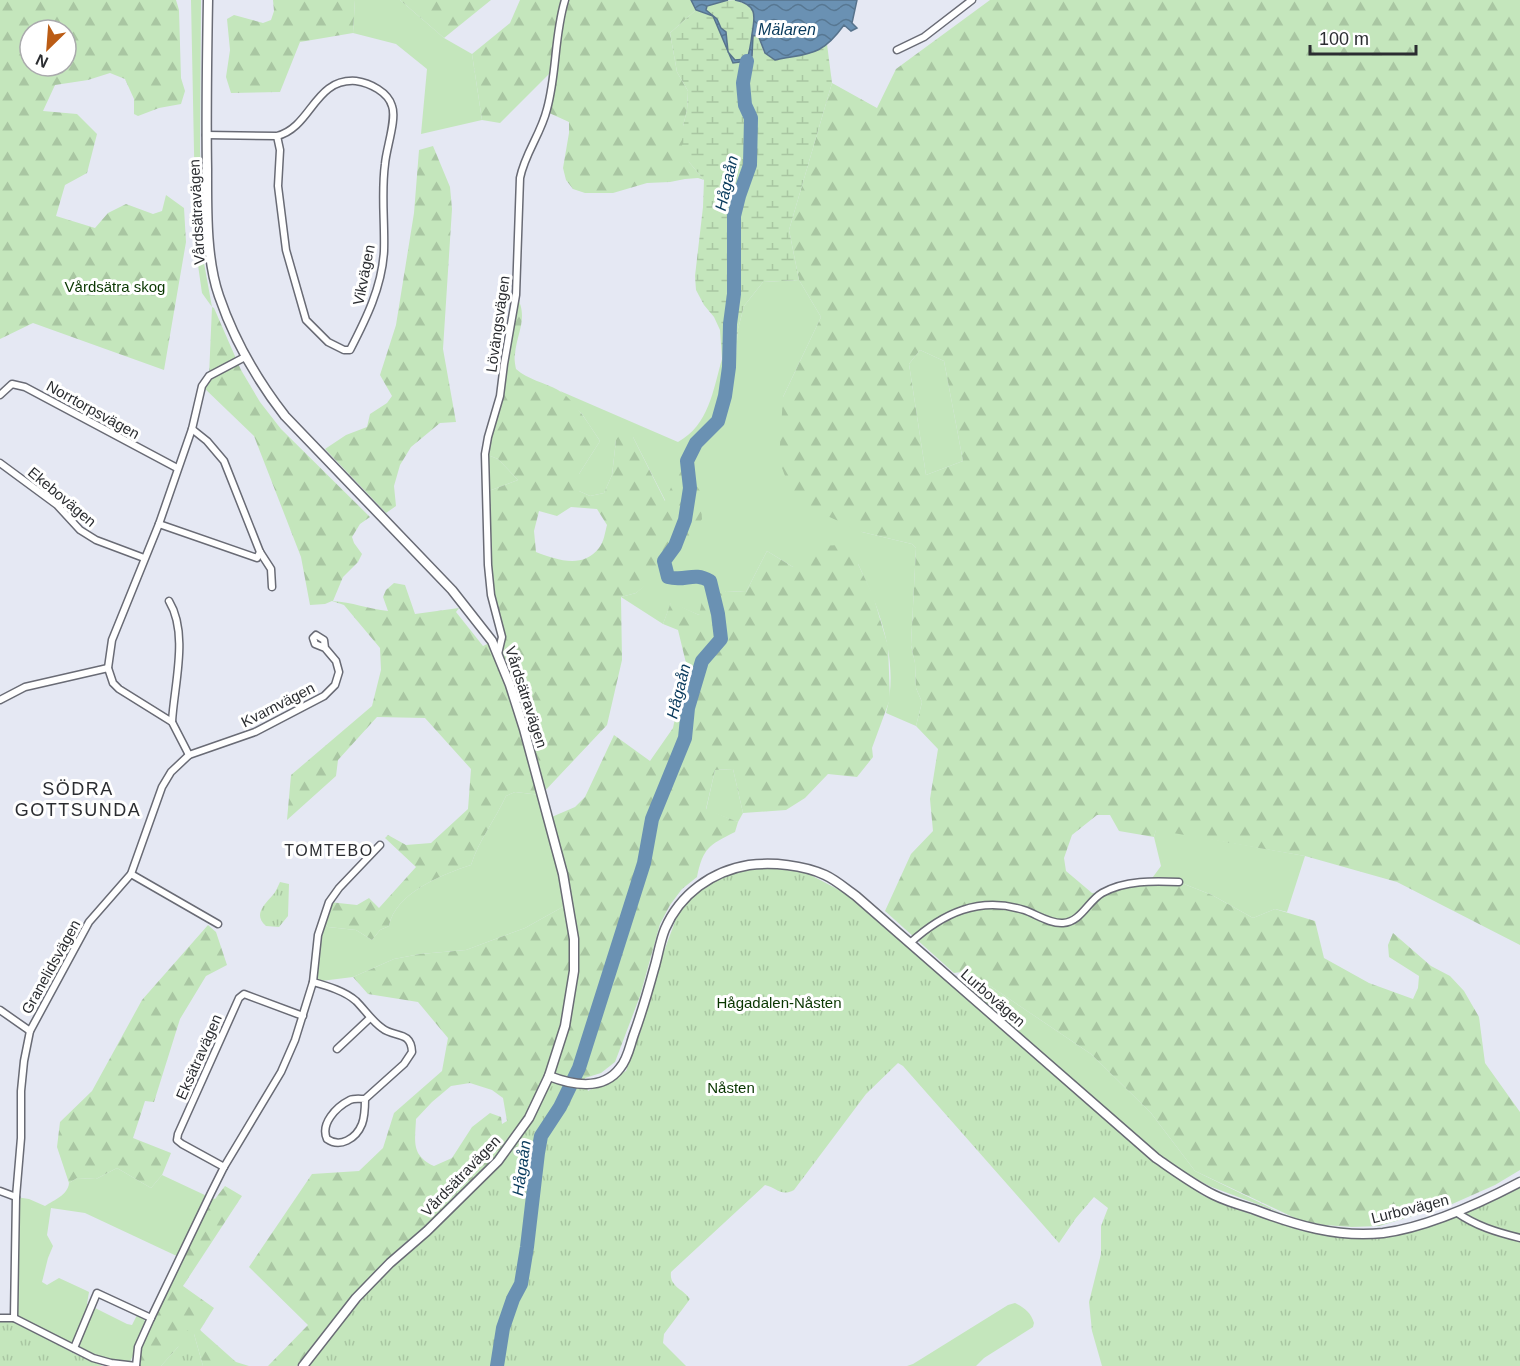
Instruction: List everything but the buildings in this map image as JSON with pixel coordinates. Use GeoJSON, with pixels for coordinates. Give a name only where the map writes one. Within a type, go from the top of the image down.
{"type":"FeatureCollection","features":[{"type":"Feature","properties":{"kind":"street","name":"Vårdsätravägen"},"geometry":{"type":"LineString","coordinates":[[208,0],[206,135],[208,217],[213,269],[219,295],[245,357],[285,416],[452,590],[492,641],[524,729],[563,874],[574,939],[574,971],[570,1001],[559,1050],[529,1118],[498,1161],[362,1292],[303,1366]]}},
{"type":"Feature","properties":{"kind":"street","name":"Lövängsvägen"},"geometry":{"type":"LineString","coordinates":[[498,654],[502,637],[491,595],[488,565],[485,454],[500,396],[516,295],[522,165],[547,112],[555,68],[557,36],[565,0]]}},
{"type":"Feature","properties":{"kind":"street"},"geometry":{"type":"LineString","coordinates":[[897,50],[924,37],[972,0]]}},
{"type":"Feature","properties":{"kind":"street","name":"Vikvägen"},"geometry":{"type":"LineString","coordinates":[[342,82],[362,82],[375,88],[388,97],[393,106],[384,165],[384,254],[369,315],[350,350],[344,350],[328,342],[306,320],[286,250],[278,186],[280,150],[277,136],[287,134],[325,90],[342,82]]}},
{"type":"Feature","properties":{"kind":"street"},"geometry":{"type":"LineString","coordinates":[[206,135],[277,136]]}},
{"type":"Feature","properties":{"kind":"street"},"geometry":{"type":"LineString","coordinates":[[189,755],[172,722],[119,689],[108,668],[115,628],[159,524],[192,429],[202,386],[209,376],[245,357]]}},
{"type":"Feature","properties":{"kind":"street","name":"Norrtorpsvägen"},"geometry":{"type":"LineString","coordinates":[[0,395],[12,384],[25,387],[177,468]]}},
{"type":"Feature","properties":{"kind":"street"},"geometry":{"type":"LineString","coordinates":[[192,429],[207,441],[224,460],[260,552],[271,569],[272,587]]}},
{"type":"Feature","properties":{"kind":"street","name":"Ekebovägen"},"geometry":{"type":"LineString","coordinates":[[0,463],[57,505],[80,530],[96,540],[144,558]]}},
{"type":"Feature","properties":{"kind":"street"},"geometry":{"type":"LineString","coordinates":[[159,524],[257,558],[260,552]]}},
{"type":"Feature","properties":{"kind":"street"},"geometry":{"type":"LineString","coordinates":[[169,601],[175,611],[179,644],[172,722]]}},
{"type":"Feature","properties":{"kind":"street","name":"Kvarnvägen"},"geometry":{"type":"LineString","coordinates":[[189,755],[255,732],[324,696],[335,686],[339,672],[336,661],[325,648]]}},
{"type":"Feature","properties":{"kind":"street"},"geometry":{"type":"LineString","coordinates":[[0,700],[25,687],[108,668]]}},
{"type":"Feature","properties":{"kind":"street","name":"Granelidsvägen"},"geometry":{"type":"LineString","coordinates":[[14,1318],[16,1197],[21,1138],[23,1067],[30,1031],[89,922],[131,874],[162,787],[171,772],[189,755]]}},
{"type":"Feature","properties":{"kind":"street"},"geometry":{"type":"LineString","coordinates":[[0,1318],[14,1318],[93,1358],[136,1366],[138,1347],[224,1167],[281,1072],[295,1040],[313,981],[318,935],[329,902],[339,888],[380,845]]}},
{"type":"Feature","properties":{"kind":"street","name":"Lurbovägen"},"geometry":{"type":"LineString","coordinates":[[549,1076],[563,1082],[581,1085],[606,1078],[621,1067],[645,1001],[665,929],[688,895],[703,882],[722,872],[760,864],[806,869],[825,875],[855,896],[1156,1158],[1187,1180],[1216,1196],[1304,1227],[1330,1232],[1384,1233],[1456,1212],[1520,1182]]}},
{"type":"Feature","properties":{"kind":"street"},"geometry":{"type":"LineString","coordinates":[[131,874],[218,924]]}},
{"type":"Feature","properties":{"kind":"street"},"geometry":{"type":"LineString","coordinates":[[910,943],[928,927],[962,909],[982,905],[1004,906],[1023,910],[1062,924],[1075,920],[1092,900],[1103,892],[1150,881],[1179,882]]}},
{"type":"Feature","properties":{"kind":"street"},"geometry":{"type":"LineString","coordinates":[[313,981],[354,999],[386,1032],[405,1037],[411,1043],[412,1052],[404,1064],[365,1099],[351,1100],[330,1118],[324,1128],[327,1139],[334,1143],[344,1142],[359,1130],[364,1118],[365,1099]]}},
{"type":"Feature","properties":{"kind":"street","name":"Eksätravägen"},"geometry":{"type":"LineString","coordinates":[[224,1167],[177,1140],[239,998],[244,994],[303,1016]]}},
{"type":"Feature","properties":{"kind":"street"},"geometry":{"type":"LineString","coordinates":[[0,1010],[30,1031]]}},
{"type":"Feature","properties":{"kind":"street"},"geometry":{"type":"LineString","coordinates":[[337,1049],[370,1018]]}},
{"type":"Feature","properties":{"kind":"street"},"geometry":{"type":"LineString","coordinates":[[0,1191],[16,1197]]}},
{"type":"Feature","properties":{"kind":"street"},"geometry":{"type":"LineString","coordinates":[[1456,1212],[1470,1222],[1488,1230],[1520,1238]]}},
{"type":"Feature","properties":{"kind":"street"},"geometry":{"type":"LineString","coordinates":[[74,1348],[97,1293],[151,1318]]}},
{"type":"Feature","properties":{"kind":"green space","name":"Vårdsätra skog"},"geometry":{"type":"Polygon","coordinates":[[[0,0],[176,0],[179,10],[181,78],[185,91],[181,104],[159,108],[138,116],[134,114],[134,99],[125,79],[110,73],[88,80],[55,85],[43,111],[77,114],[97,134],[87,173],[65,185],[56,216],[95,228],[108,213],[126,204],[153,214],[162,211],[166,195],[184,208],[186,242],[164,370],[33,323],[0,339],[0,0]]]}},
{"type":"Feature","properties":{"kind":"green space"},"geometry":{"type":"Polygon","coordinates":[[[191,0],[201,0],[200,150],[204,263],[212,307],[202,293],[196,251],[191,0]]]}},
{"type":"Feature","properties":{"kind":"green space"},"geometry":{"type":"Polygon","coordinates":[[[273,0],[355,0],[353,33],[300,42],[280,92],[231,93],[226,77],[230,50],[227,19],[234,15],[263,23],[271,20],[274,11],[273,0]]]}},
{"type":"Feature","properties":{"kind":"green space"},"geometry":{"type":"Polygon","coordinates":[[[355,0],[400,0],[444,38],[472,54],[482,120],[421,134],[427,69],[396,44],[353,33],[355,0]]]}},
{"type":"Feature","properties":{"kind":"green space"},"geometry":{"type":"Polygon","coordinates":[[[400,0],[491,0],[444,38],[400,0]]]}},
{"type":"Feature","properties":{"kind":"green space"},"geometry":{"type":"Polygon","coordinates":[[[520,0],[691,0],[696,10],[670,33],[677,72],[688,91],[683,126],[689,162],[704,180],[698,178],[647,183],[613,193],[585,193],[573,189],[566,180],[563,168],[569,122],[547,112],[554,69],[500,123],[482,120],[472,54],[510,23],[520,0]]]}},
{"type":"Feature","properties":{"kind":"green space"},"geometry":{"type":"Polygon","coordinates":[[[735,0],[748,5],[754,13],[752,39],[747,58],[752,56],[753,36],[758,35],[764,53],[835,36],[827,44],[832,83],[789,230],[799,280],[763,282],[744,306],[738,329],[735,366],[729,367],[722,359],[720,330],[696,290],[695,276],[704,180],[689,162],[682,147],[688,91],[677,72],[670,33],[696,10],[708,15],[712,14],[707,12],[707,6],[735,0]]]}},
{"type":"Feature","properties":{"kind":"green space"},"geometry":{"type":"Polygon","coordinates":[[[990,0],[1520,0],[1520,945],[1397,882],[1305,856],[1156,830],[1154,837],[1119,831],[1110,815],[1097,815],[1072,835],[1064,858],[1066,871],[1092,893],[1126,885],[1179,882],[1212,895],[1253,918],[1275,909],[1315,921],[1324,958],[1369,983],[1413,999],[1418,988],[1419,976],[1389,957],[1388,945],[1393,933],[1431,966],[1450,976],[1464,991],[1479,1017],[1485,1063],[1520,1112],[1520,1170],[1495,1185],[1450,1205],[1379,1226],[1324,1225],[1299,1220],[1195,1171],[1151,1113],[1091,1054],[968,971],[954,973],[885,911],[911,854],[933,831],[930,799],[938,749],[916,726],[922,702],[916,688],[915,663],[911,645],[916,548],[912,544],[862,532],[810,508],[790,489],[779,460],[783,397],[821,317],[799,280],[789,230],[832,83],[877,108],[896,69],[990,0]],[[920,350],[909,364],[926,475],[963,461],[944,361],[920,350]]]}},
{"type":"Feature","properties":{"kind":"green space"},"geometry":{"type":"Polygon","coordinates":[[[433,146],[450,187],[452,209],[443,349],[456,422],[440,423],[411,447],[400,465],[394,486],[396,506],[386,513],[325,449],[346,435],[367,427],[370,414],[387,403],[392,396],[380,375],[396,325],[414,213],[419,150],[433,146]]]}},
{"type":"Feature","properties":{"kind":"green space"},"geometry":{"type":"Polygon","coordinates":[[[799,280],[821,317],[783,397],[862,532],[912,544],[916,548],[911,645],[915,663],[916,688],[922,702],[916,726],[886,713],[891,675],[889,656],[874,599],[858,564],[793,567],[767,551],[746,592],[726,591],[699,615],[671,603],[663,624],[621,597],[636,593],[654,577],[666,502],[633,437],[616,440],[612,475],[604,493],[590,496],[579,491],[579,474],[600,441],[582,414],[560,391],[678,442],[697,426],[703,416],[722,359],[729,367],[735,366],[738,329],[744,306],[763,282],[799,280]]]}},
{"type":"Feature","properties":{"kind":"green space"},"geometry":{"type":"Polygon","coordinates":[[[516,295],[522,310],[522,318],[516,346],[516,369],[564,394],[581,413],[600,441],[579,474],[579,491],[590,496],[604,493],[612,475],[616,440],[621,432],[633,437],[665,501],[682,463],[700,491],[702,519],[675,562],[636,593],[621,597],[622,660],[607,725],[541,795],[515,792],[506,796],[478,847],[471,865],[434,880],[410,895],[393,914],[389,926],[380,930],[372,940],[356,930],[328,927],[322,920],[329,902],[357,905],[369,898],[379,908],[416,867],[385,838],[388,835],[406,845],[431,843],[468,809],[471,769],[425,718],[377,717],[338,760],[336,776],[287,820],[291,775],[372,706],[381,670],[380,648],[344,605],[332,601],[310,605],[301,557],[254,436],[202,386],[209,376],[212,307],[241,370],[260,402],[281,429],[370,517],[360,524],[352,537],[362,554],[358,562],[343,577],[333,601],[388,611],[383,597],[386,590],[394,583],[405,585],[415,614],[459,608],[456,612],[483,646],[502,637],[491,595],[486,492],[518,480],[498,459],[485,454],[500,396],[516,295]],[[571,507],[557,516],[539,511],[534,531],[536,552],[569,561],[578,561],[593,555],[602,543],[607,525],[597,509],[571,507]]]}},
{"type":"Feature","properties":{"kind":"green space"},"geometry":{"type":"Polygon","coordinates":[[[920,350],[944,361],[963,461],[926,475],[909,364],[920,350]]]}},
{"type":"Feature","properties":{"kind":"green space"},"geometry":{"type":"Polygon","coordinates":[[[485,454],[498,459],[518,480],[486,492],[485,454]]]}},
{"type":"Feature","properties":{"kind":"green space"},"geometry":{"type":"Polygon","coordinates":[[[840,545],[858,564],[873,595],[888,646],[890,699],[872,748],[873,757],[857,777],[828,774],[805,798],[786,810],[743,813],[733,769],[715,770],[706,809],[738,822],[735,832],[708,848],[697,877],[682,889],[660,924],[640,996],[615,1062],[601,1073],[585,1078],[588,1091],[507,1294],[407,1241],[363,1285],[297,1366],[268,1366],[308,1325],[249,1267],[312,1174],[359,1171],[383,1148],[394,1113],[442,1071],[448,1038],[418,1002],[368,994],[353,977],[394,959],[466,950],[525,928],[568,904],[547,819],[575,807],[585,797],[614,735],[650,761],[673,728],[686,663],[678,630],[663,624],[671,602],[699,615],[702,601],[726,591],[746,592],[767,551],[793,567],[818,546],[840,545]],[[470,1083],[451,1086],[432,1102],[416,1119],[416,1147],[421,1157],[434,1166],[452,1158],[472,1127],[490,1113],[501,1117],[502,1124],[507,1121],[503,1098],[492,1090],[470,1083]]]}},
{"type":"Feature","properties":{"kind":"green space"},"geometry":{"type":"Polygon","coordinates":[[[733,769],[743,813],[738,822],[706,810],[715,770],[733,769]]]}},
{"type":"Feature","properties":{"kind":"green space"},"geometry":{"type":"Polygon","coordinates":[[[515,792],[541,795],[568,904],[525,928],[466,950],[394,959],[353,977],[313,982],[322,920],[328,927],[356,930],[372,940],[380,930],[389,926],[393,914],[410,895],[434,880],[471,865],[478,847],[506,796],[515,792]]]}},
{"type":"Feature","properties":{"kind":"green space"},"geometry":{"type":"Polygon","coordinates":[[[1156,829],[1305,856],[1287,912],[1275,909],[1253,918],[1212,895],[1179,882],[1150,881],[1161,866],[1154,837],[1156,829]]]}},
{"type":"Feature","properties":{"kind":"green space","name":"Hågadalen-Nåsten"},"geometry":{"type":"Polygon","coordinates":[[[750,868],[801,870],[845,893],[1146,1153],[1202,1195],[1224,1205],[1302,1231],[1375,1239],[1427,1227],[1520,1185],[1520,1366],[1102,1366],[1092,1331],[1089,1302],[1101,1254],[1101,1226],[1108,1208],[1094,1197],[1059,1243],[898,1063],[866,1094],[794,1190],[786,1193],[765,1185],[671,1272],[672,1281],[690,1299],[664,1334],[663,1343],[686,1366],[308,1366],[374,1284],[510,1155],[553,1084],[588,1091],[626,1071],[641,1030],[652,983],[676,919],[689,895],[711,880],[750,868]]]}},
{"type":"Feature","properties":{"kind":"green space"},"geometry":{"type":"Polygon","coordinates":[[[280,882],[289,884],[288,916],[279,927],[266,926],[260,918],[261,910],[275,893],[280,882]]]}},
{"type":"Feature","properties":{"kind":"green space"},"geometry":{"type":"Polygon","coordinates":[[[208,925],[216,932],[227,965],[206,976],[180,1019],[154,1102],[145,1101],[133,1138],[171,1153],[162,1175],[151,1188],[117,1168],[96,1179],[77,1178],[69,1183],[57,1147],[60,1122],[92,1091],[142,1000],[208,925]]]}},
{"type":"Feature","properties":{"kind":"green space"},"geometry":{"type":"Polygon","coordinates":[[[968,971],[1091,1054],[1151,1113],[1195,1171],[1281,1213],[1209,1186],[1180,1170],[1150,1148],[946,985],[968,971]]]}},
{"type":"Feature","properties":{"kind":"green space"},"geometry":{"type":"Polygon","coordinates":[[[117,1168],[151,1188],[162,1175],[209,1197],[181,1258],[85,1213],[51,1208],[47,1235],[53,1246],[42,1282],[47,1285],[59,1278],[85,1290],[89,1292],[87,1304],[127,1324],[132,1325],[137,1315],[144,1319],[145,1322],[128,1365],[93,1358],[14,1318],[16,1197],[29,1199],[45,1206],[63,1194],[69,1183],[77,1178],[96,1179],[117,1168]]]}},
{"type":"Feature","properties":{"kind":"green space"},"geometry":{"type":"Polygon","coordinates":[[[225,1186],[242,1196],[183,1286],[214,1308],[200,1330],[236,1362],[249,1366],[203,1366],[194,1334],[178,1347],[161,1366],[136,1366],[138,1347],[209,1197],[215,1199],[225,1186]]]}},
{"type":"Feature","properties":{"kind":"green space"},"geometry":{"type":"Polygon","coordinates":[[[1015,1303],[1029,1314],[1034,1323],[1033,1327],[984,1358],[976,1366],[907,1366],[1008,1305],[1015,1303]]]}},
{"type":"Feature","properties":{"kind":"green space"},"geometry":{"type":"Polygon","coordinates":[[[0,1320],[15,1321],[77,1355],[103,1366],[0,1366],[0,1320]]]}},
{"type":"Feature","properties":{"kind":"green space"},"geometry":{"type":"Polygon","coordinates":[[[187,1330],[194,1334],[203,1366],[161,1366],[178,1347],[187,1330]]]}},
{"type":"Feature","properties":{"kind":"water"},"geometry":{"type":"Polygon","coordinates":[[[691,0],[728,0],[707,6],[706,10],[717,19],[721,28],[726,32],[728,51],[713,16],[696,10],[691,0]]]}},
{"type":"Feature","properties":{"kind":"water","name":"Mälaren"},"geometry":{"type":"Polygon","coordinates":[[[735,0],[857,0],[852,23],[857,28],[851,31],[844,25],[828,43],[814,52],[775,60],[765,53],[758,35],[753,36],[752,56],[747,61],[733,63],[729,53],[735,60],[747,59],[754,22],[751,8],[735,0]]]}},
{"type":"Feature","properties":{"kind":"waterway","name":"Hågaån"},"geometry":{"type":"LineString","coordinates":[[497,1366],[503,1328],[521,1284],[541,1136],[560,1107],[579,1068],[644,863],[652,819],[685,738],[688,708],[702,661],[721,639],[710,581],[699,577],[668,577],[664,561],[675,546],[685,520],[690,488],[687,461],[696,443],[718,421],[725,396],[734,294],[734,216],[750,165],[751,118],[745,105],[743,83],[747,61]]}},
{"type":"Feature","properties":{"kind":"district","name":"SÖDRA GOTTSUNDA"},"geometry":{"type":"Point","coordinates":[78,799]}},
{"type":"Feature","properties":{"kind":"district","name":"TOMTEBO"},"geometry":{"type":"Point","coordinates":[329,850]}},
{"type":"Feature","properties":{"kind":"park label","name":"Nåsten"},"geometry":{"type":"Point","coordinates":[731,1088]}}]}
